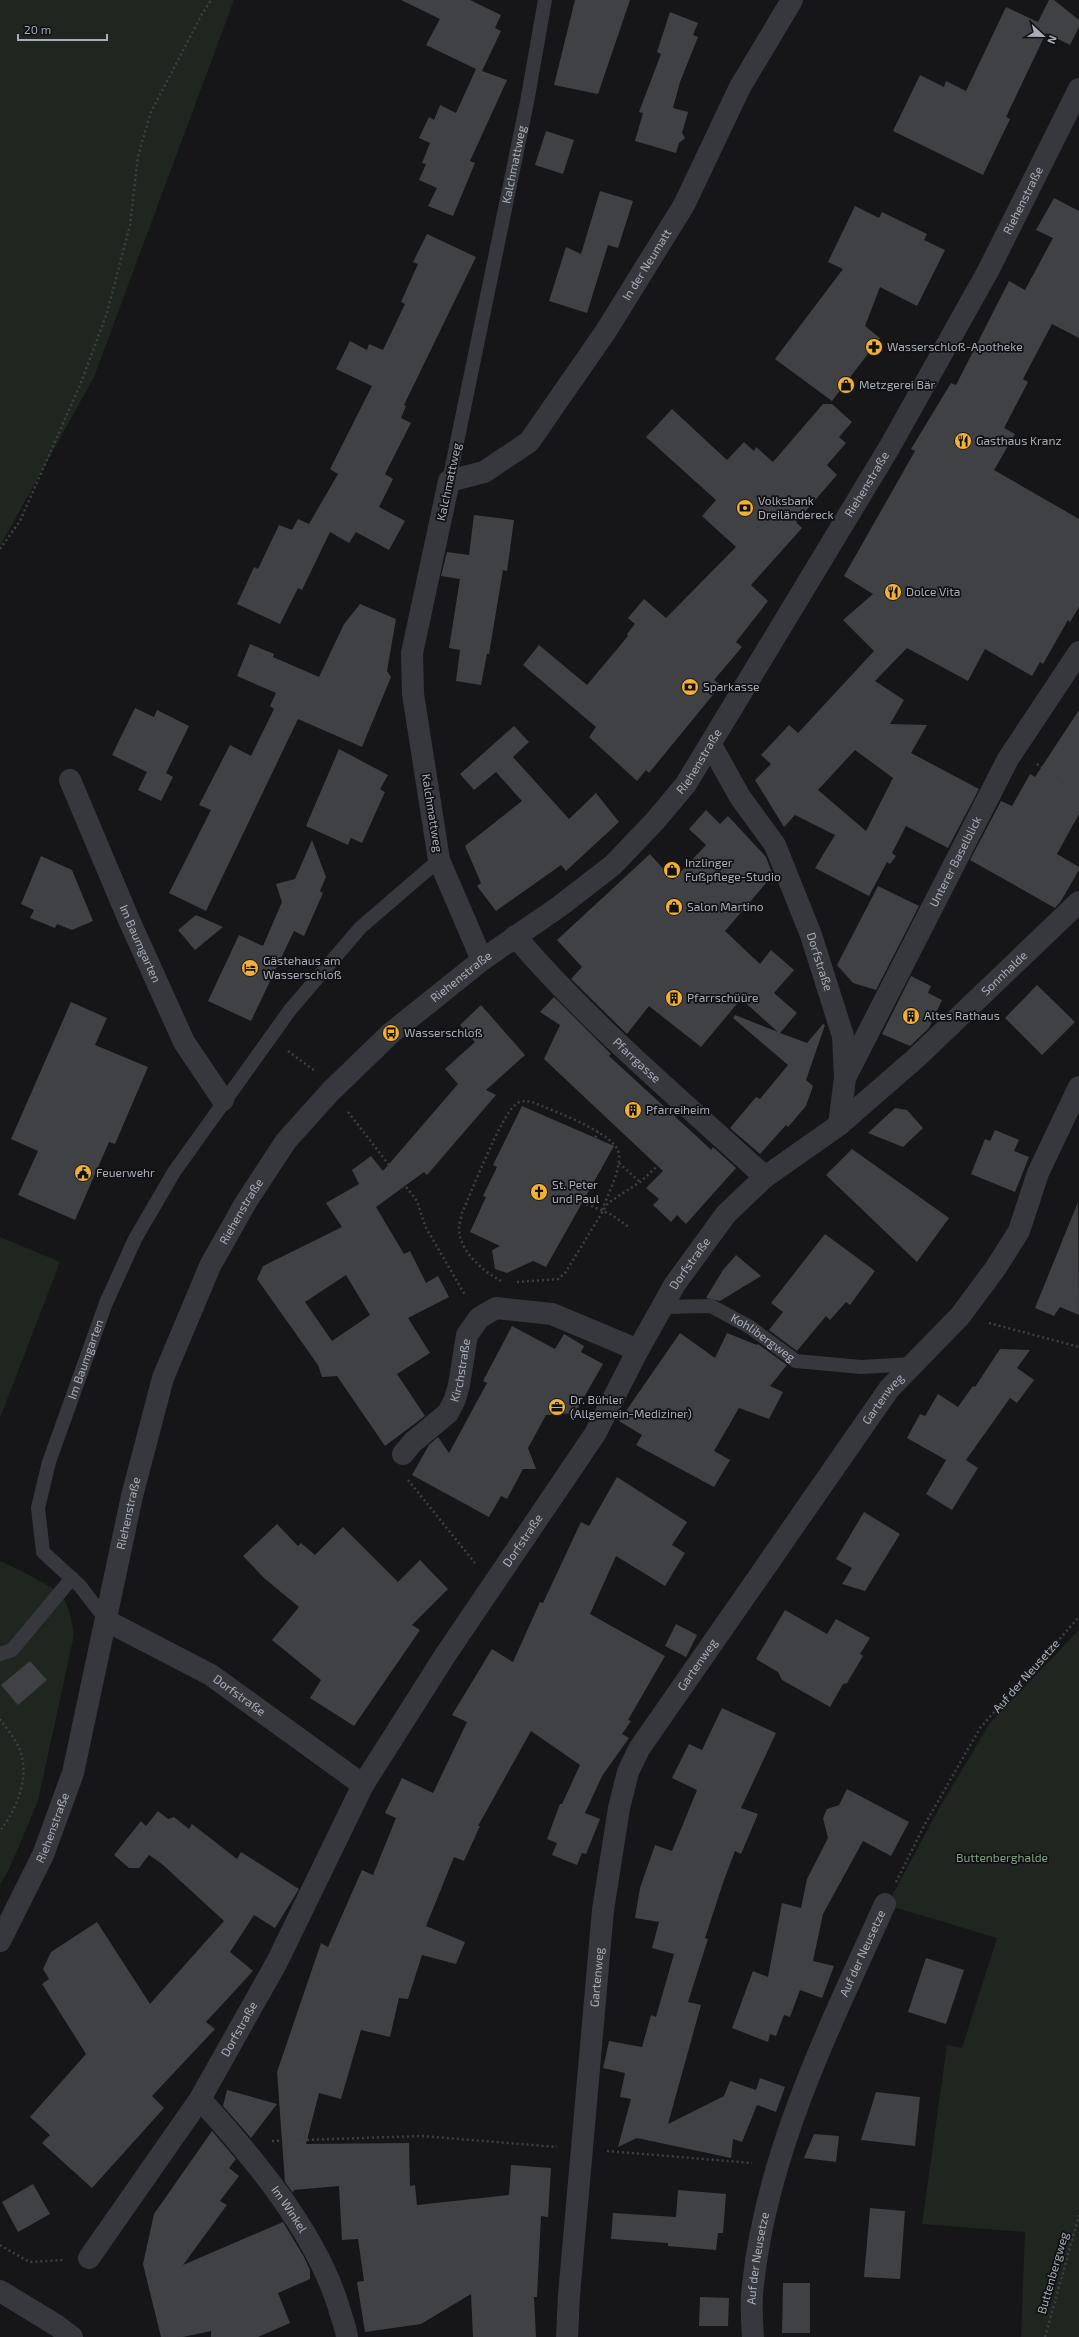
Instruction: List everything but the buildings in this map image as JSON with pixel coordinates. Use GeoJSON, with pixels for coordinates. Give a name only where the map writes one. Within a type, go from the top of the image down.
{"type":"FeatureCollection","features":[{"type":"Feature","properties":{"kind":"street","name":"In der Neumatt"},"geometry":{"type":"LineString","coordinates":[[449,481],[484,472],[529,442],[534,436],[606,331],[684,205],[740,87],[792,0]]}},
{"type":"Feature","properties":{"kind":"street","name":"Riehenstraße"},"geometry":{"type":"LineString","coordinates":[[0,1940],[43,1856],[72,1773],[107,1621],[132,1496],[163,1378],[210,1266],[246,1202],[286,1141],[331,1091],[391,1033],[482,960],[560,906],[613,865],[656,821],[686,784],[711,745],[889,448],[988,271],[1079,89]]}},
{"type":"Feature","properties":{"kind":"street","name":"Kalchmattweg"},"geometry":{"type":"LineString","coordinates":[[449,481],[412,653],[413,694],[439,860],[482,960]]}},
{"type":"Feature","properties":{"kind":"street","name":"Unterer Baselblick"},"geometry":{"type":"LineString","coordinates":[[845,1078],[1015,749],[1079,652]]}},
{"type":"Feature","properties":{"kind":"street","name":"Dorfstraße"},"geometry":{"type":"LineString","coordinates":[[89,2258],[200,2099],[277,1962],[364,1785],[446,1654],[595,1434],[638,1350],[675,1284],[726,1214],[765,1177],[839,1124],[845,1078],[843,1036],[811,935],[775,844],[740,797],[711,745]]}},
{"type":"Feature","properties":{"kind":"street","name":"Im Baumgarten"},"geometry":{"type":"LineString","coordinates":[[70,780],[129,920],[184,1042],[223,1100]]}},
{"type":"Feature","properties":{"kind":"street","name":"Sonnhalde"},"geometry":{"type":"LineString","coordinates":[[839,1124],[916,1058],[1079,902]]}},
{"type":"Feature","properties":{"kind":"street","name":"Pfarrgasse"},"geometry":{"type":"LineString","coordinates":[[515,936],[553,980],[595,1022],[765,1177]]}},
{"type":"Feature","properties":{"kind":"street","name":"Gartenweg"},"geometry":{"type":"LineString","coordinates":[[567,2337],[569,2295],[603,1910],[619,1808],[628,1772],[639,1750],[889,1389],[960,1316],[995,1269],[1019,1231],[1038,1173],[1079,1087]]}},
{"type":"Feature","properties":{"kind":"street","name":"Kirchstraße"},"geometry":{"type":"LineString","coordinates":[[403,1454],[413,1442],[448,1413],[455,1399],[467,1335],[479,1318],[496,1308],[552,1314],[638,1350]]}},
{"type":"Feature","properties":{"kind":"street","name":"Dorfstraße"},"geometry":{"type":"LineString","coordinates":[[107,1621],[211,1675],[364,1785]]}},
{"type":"Feature","properties":{"kind":"street","name":"Auf der Neusetze"},"geometry":{"type":"LineString","coordinates":[[753,2337],[752,2295],[764,2217],[780,2161],[809,2073],[885,1904]]}},
{"type":"Feature","properties":{"kind":"street","name":"Im Winkel"},"geometry":{"type":"LineString","coordinates":[[200,2099],[240,2142],[312,2243],[334,2291],[346,2337]]}},
{"type":"Feature","properties":{"kind":"street"},"geometry":{"type":"LineString","coordinates":[[0,2291],[72,2337]]}},
{"type":"Feature","properties":{"kind":"lane","name":"Kalchmattweg"},"geometry":{"type":"LineString","coordinates":[[449,481],[527,102],[545,0]]}},
{"type":"Feature","properties":{"kind":"lane","name":"Im Baumgarten"},"geometry":{"type":"LineString","coordinates":[[107,1621],[72,1578],[43,1552],[38,1508],[49,1462],[106,1304],[135,1239],[174,1172],[223,1100],[290,1010],[360,928],[439,860]]}},
{"type":"Feature","properties":{"kind":"lane","name":"Kohlibergweg"},"geometry":{"type":"LineString","coordinates":[[662,1307],[711,1306],[750,1327],[796,1361],[861,1367],[913,1364]]}},
{"type":"Feature","properties":{"kind":"lane"},"geometry":{"type":"LineString","coordinates":[[0,1654],[12,1650],[72,1578]]}},
{"type":"Feature","properties":{"kind":"path"},"geometry":{"type":"LineString","coordinates":[[0,549],[20,521],[80,385],[107,313],[130,225],[138,156],[151,112],[202,14],[211,0]]}},
{"type":"Feature","properties":{"kind":"path"},"geometry":{"type":"LineString","coordinates":[[1015,749],[1079,793]]}},
{"type":"Feature","properties":{"kind":"path"},"geometry":{"type":"LineString","coordinates":[[269,1038],[318,1073],[417,1201],[425,1226],[479,1318]]}},
{"type":"Feature","properties":{"kind":"path"},"geometry":{"type":"LineString","coordinates":[[507,1282],[487,1273],[472,1258],[463,1246],[459,1229],[462,1213],[503,1121],[514,1105],[522,1101],[532,1102],[598,1132],[613,1142],[620,1154],[619,1163],[602,1211]]}},
{"type":"Feature","properties":{"kind":"path"},"geometry":{"type":"LineString","coordinates":[[511,1282],[558,1278],[565,1273],[608,1203],[640,1182],[664,1160],[700,1118]]}},
{"type":"Feature","properties":{"kind":"path"},"geometry":{"type":"LineString","coordinates":[[593,1142],[598,1132]]}},
{"type":"Feature","properties":{"kind":"path"},"geometry":{"type":"LineString","coordinates":[[619,1163],[640,1182]]}},
{"type":"Feature","properties":{"kind":"path"},"geometry":{"type":"LineString","coordinates":[[582,1202],[612,1215],[630,1228]]}},
{"type":"Feature","properties":{"kind":"path"},"geometry":{"type":"LineString","coordinates":[[960,1316],[1079,1347]]}},
{"type":"Feature","properties":{"kind":"path"},"geometry":{"type":"LineString","coordinates":[[403,1454],[400,1462],[402,1473],[492,1586]]}},
{"type":"Feature","properties":{"kind":"path","name":"Auf der Neusetze"},"geometry":{"type":"LineString","coordinates":[[885,1904],[925,1824],[980,1728],[1079,1617]]}},
{"type":"Feature","properties":{"kind":"path"},"geometry":{"type":"LineString","coordinates":[[0,1719],[20,1749],[25,1768],[19,1798],[0,1831]]}},
{"type":"Feature","properties":{"kind":"path"},"geometry":{"type":"LineString","coordinates":[[240,2142],[422,2136],[744,2164],[780,2161]]}},
{"type":"Feature","properties":{"kind":"path","name":"Buttenbergweg"},"geometry":{"type":"LineString","coordinates":[[1045,2337],[1079,2215]]}},
{"type":"Feature","properties":{"kind":"path"},"geometry":{"type":"LineString","coordinates":[[0,2245],[30,2262],[89,2258]]}},
{"type":"Feature","properties":{"kind":"green space"},"geometry":{"type":"Polygon","coordinates":[[[0,0],[234,0],[94,377],[0,546],[0,0]]]}},
{"type":"Feature","properties":{"kind":"green space"},"geometry":{"type":"Polygon","coordinates":[[[0,1237],[60,1262],[0,1418],[0,1237]]]}},
{"type":"Feature","properties":{"kind":"green space"},"geometry":{"type":"Polygon","coordinates":[[[0,1561],[35,1578],[60,1594],[68,1608],[74,1635],[38,1801],[10,1867],[0,1885],[0,1561]]]}},
{"type":"Feature","properties":{"kind":"green space","name":"Buttenberghalde"},"geometry":{"type":"Polygon","coordinates":[[[1079,1630],[1079,2337],[1021,2337],[1025,2232],[922,2224],[947,2045],[962,2048],[997,1938],[887,1905],[941,1805],[990,1723],[1079,1630]]]}},
{"type":"Feature","properties":{"kind":"place","name":"Wasserschloß-Apotheke"},"geometry":{"type":"Point","coordinates":[874,347]}},
{"type":"Feature","properties":{"kind":"place","name":"Metzgerei Bär"},"geometry":{"type":"Point","coordinates":[846,385]}},
{"type":"Feature","properties":{"kind":"place","name":"Gasthaus Kranz"},"geometry":{"type":"Point","coordinates":[963,441]}},
{"type":"Feature","properties":{"kind":"place","name":"Volksbank Dreiländereck"},"geometry":{"type":"Point","coordinates":[745,508]}},
{"type":"Feature","properties":{"kind":"place","name":"Dolce Vita"},"geometry":{"type":"Point","coordinates":[893,592]}},
{"type":"Feature","properties":{"kind":"place","name":"Sparkasse"},"geometry":{"type":"Point","coordinates":[690,687]}},
{"type":"Feature","properties":{"kind":"place","name":"Inzlinger Fußpflege-Studio"},"geometry":{"type":"Point","coordinates":[672,870]}},
{"type":"Feature","properties":{"kind":"place","name":"Salon Martino"},"geometry":{"type":"Point","coordinates":[674,907]}},
{"type":"Feature","properties":{"kind":"place","name":"Gästehaus am Wasserschloß"},"geometry":{"type":"Point","coordinates":[250,968]}},
{"type":"Feature","properties":{"kind":"place","name":"Pfarrschüüre"},"geometry":{"type":"Point","coordinates":[674,998]}},
{"type":"Feature","properties":{"kind":"place","name":"Altes Rathaus"},"geometry":{"type":"Point","coordinates":[911,1016]}},
{"type":"Feature","properties":{"kind":"place","name":"Wasserschloß"},"geometry":{"type":"Point","coordinates":[391,1033]}},
{"type":"Feature","properties":{"kind":"place","name":"Pfarreiheim"},"geometry":{"type":"Point","coordinates":[633,1110]}},
{"type":"Feature","properties":{"kind":"place","name":"Feuerwehr"},"geometry":{"type":"Point","coordinates":[83,1173]}},
{"type":"Feature","properties":{"kind":"place","name":"St. Peter und Paul"},"geometry":{"type":"Point","coordinates":[539,1192]}},
{"type":"Feature","properties":{"kind":"place","name":"Dr. Bühler (Allgemein-Mediziner)"},"geometry":{"type":"Point","coordinates":[557,1407]}}]}
